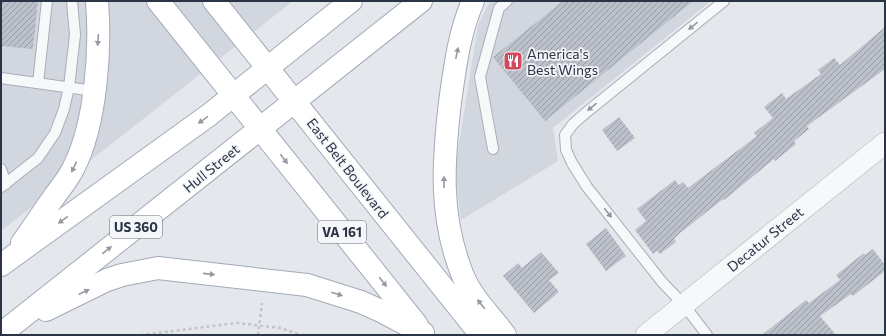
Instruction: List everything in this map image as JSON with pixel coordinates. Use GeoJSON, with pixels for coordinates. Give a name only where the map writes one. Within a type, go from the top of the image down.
{"type":"FeatureCollection","features":[{"type":"Feature","properties":{"kind":"main road"},"geometry":{"type":"LineString","coordinates":[[7,260],[71,173],[75,164],[87,129],[94,91],[98,33],[97,1]]}},
{"type":"Feature","properties":{"kind":"main road","name":"VA 161"},"geometry":{"type":"LineString","coordinates":[[158,1],[424,334]]}},
{"type":"Feature","properties":{"kind":"main road","name":"East Belt Boulevard"},"geometry":{"type":"LineString","coordinates":[[214,1],[481,335]]}},
{"type":"Feature","properties":{"kind":"main road"},"geometry":{"type":"LineString","coordinates":[[7,260],[209,115],[351,1]]}},
{"type":"Feature","properties":{"kind":"main road","name":"Hull Street"},"geometry":{"type":"LineString","coordinates":[[9,332],[260,128],[421,1]]}},
{"type":"Feature","properties":{"kind":"main road"},"geometry":{"type":"LineString","coordinates":[[473,1],[466,18],[456,61],[445,153],[445,202],[448,228],[455,255],[464,277],[473,294],[505,335]]}},
{"type":"Feature","properties":{"kind":"main road"},"geometry":{"type":"LineString","coordinates":[[9,332],[107,280],[122,275],[158,268],[307,285],[361,302],[424,334]]}},
{"type":"Feature","properties":{"kind":"street","name":"Decatur Street"},"geometry":{"type":"LineString","coordinates":[[646,335],[885,143]]}},
{"type":"Feature","properties":{"kind":"lane"},"geometry":{"type":"LineString","coordinates":[[38,83],[47,1]]}},
{"type":"Feature","properties":{"kind":"lane"},"geometry":{"type":"LineString","coordinates":[[3,186],[38,158],[55,133],[64,109],[69,87],[75,34],[72,1]]}},
{"type":"Feature","properties":{"kind":"lane"},"geometry":{"type":"LineString","coordinates":[[493,149],[480,77],[499,8],[507,1]]}},
{"type":"Feature","properties":{"kind":"lane"},"geometry":{"type":"LineString","coordinates":[[707,335],[684,305],[662,282],[587,187],[566,150],[565,135],[573,124],[588,111],[724,1]]}},
{"type":"Feature","properties":{"kind":"lane"},"geometry":{"type":"LineString","coordinates":[[1,78],[94,91]]}},
{"type":"Feature","properties":{"kind":"lane"},"geometry":{"type":"LineString","coordinates":[[1,169],[3,186]]}},
{"type":"Feature","properties":{"kind":"path"},"geometry":{"type":"LineString","coordinates":[[258,335],[262,303]]}},
{"type":"Feature","properties":{"kind":"path"},"geometry":{"type":"LineString","coordinates":[[141,335],[237,323],[287,330],[302,335]]}},
{"type":"Feature","properties":{"kind":"path"},"geometry":{"type":"LineString","coordinates":[[287,330],[290,335]]}},
{"type":"Feature","properties":{"kind":"shaded area"},"geometry":{"type":"Polygon","coordinates":[[[1,1],[293,1],[1,231],[1,1]]]}},
{"type":"Feature","properties":{"kind":"shaded area"},"geometry":{"type":"Polygon","coordinates":[[[490,1],[711,1],[553,128],[558,161],[461,220],[455,170],[478,25],[490,1]]]}},
{"type":"Feature","properties":{"kind":"building"},"geometry":{"type":"Polygon","coordinates":[[[1,1],[38,1],[33,49],[1,46],[1,1]]]}},
{"type":"Feature","properties":{"kind":"building"},"geometry":{"type":"Polygon","coordinates":[[[563,1],[693,1],[545,121],[493,57],[563,1]]]}},
{"type":"Feature","properties":{"kind":"building"},"geometry":{"type":"Polygon","coordinates":[[[885,27],[885,69],[807,126],[809,129],[794,141],[796,144],[775,161],[774,159],[724,200],[723,199],[680,233],[674,239],[676,242],[660,254],[657,251],[653,254],[635,230],[646,221],[637,209],[675,180],[679,185],[683,182],[688,188],[757,136],[754,133],[773,118],[764,107],[782,93],[786,99],[821,74],[818,70],[834,58],[840,65],[885,27]]]}},
{"type":"Feature","properties":{"kind":"building"},"geometry":{"type":"Polygon","coordinates":[[[619,117],[635,138],[617,151],[602,130],[619,117]]]}},
{"type":"Feature","properties":{"kind":"building"},"geometry":{"type":"Polygon","coordinates":[[[606,228],[626,256],[606,271],[586,244],[606,228]]]}},
{"type":"Feature","properties":{"kind":"building"},"geometry":{"type":"Polygon","coordinates":[[[873,249],[885,265],[885,271],[853,296],[851,294],[820,316],[836,335],[762,335],[806,300],[809,303],[840,280],[836,275],[864,253],[865,255],[873,249]]]}},
{"type":"Feature","properties":{"kind":"building"},"geometry":{"type":"Polygon","coordinates":[[[541,252],[559,273],[549,280],[559,292],[534,313],[503,276],[518,263],[522,268],[541,252]]]}},
{"type":"Feature","properties":{"kind":"place","name":"America's Best Wings"},"geometry":{"type":"Point","coordinates":[513,61]}}]}
